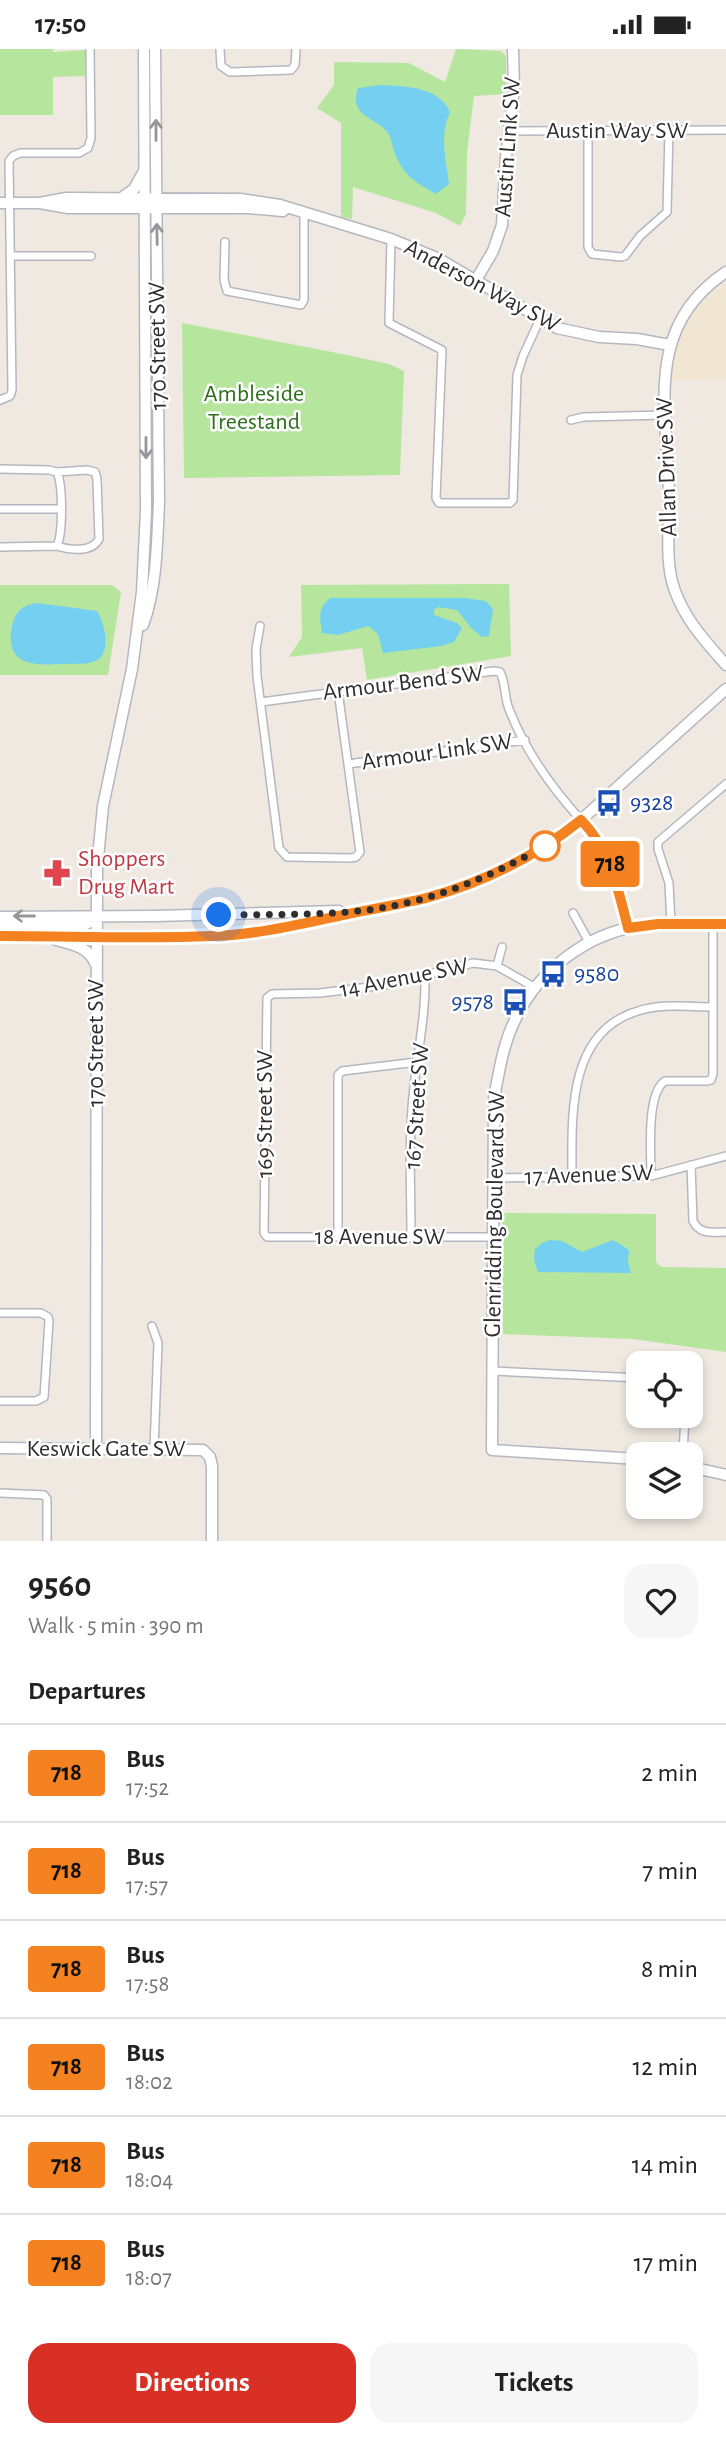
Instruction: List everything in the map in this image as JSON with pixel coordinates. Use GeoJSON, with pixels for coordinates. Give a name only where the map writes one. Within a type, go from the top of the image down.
{"type":"FeatureCollection","features":[{"type":"Feature","properties":{"kind":"main road","name":"170 Street SW"},"geometry":{"type":"LineString","coordinates":[[96,1449],[98,852],[103,806],[137,642],[146,511],[144,49]]}},
{"type":"Feature","properties":{"kind":"main road","name":"170 Street SW"},"geometry":{"type":"LineString","coordinates":[[137,642],[147,614],[159,503],[155,49]]}},
{"type":"Feature","properties":{"kind":"main road","name":"Austin Link SW"},"geometry":{"type":"LineString","coordinates":[[476,280],[493,251],[502,225],[514,88],[513,49]]}},
{"type":"Feature","properties":{"kind":"main road"},"geometry":{"type":"LineString","coordinates":[[120,198],[134,189],[145,169]]}},
{"type":"Feature","properties":{"kind":"main road"},"geometry":{"type":"LineString","coordinates":[[40,203],[66,198],[120,198],[145,203]]}},
{"type":"Feature","properties":{"kind":"main road"},"geometry":{"type":"LineString","coordinates":[[5,203],[40,203],[68,208],[128,208],[145,203]]}},
{"type":"Feature","properties":{"kind":"main road","name":"Anderson Way SW"},"geometry":{"type":"LineString","coordinates":[[145,203],[301,213],[391,239],[438,258],[557,328],[578,334],[670,345]]}},
{"type":"Feature","properties":{"kind":"main road"},"geometry":{"type":"LineString","coordinates":[[128,208],[145,232]]}},
{"type":"Feature","properties":{"kind":"main road","name":"Allan Drive SW"},"geometry":{"type":"LineString","coordinates":[[726,272],[699,295],[685,313],[670,345],[664,370],[671,576],[675,592],[690,622],[726,665]]}},
{"type":"Feature","properties":{"kind":"main road"},"geometry":{"type":"LineString","coordinates":[[0,936],[242,934],[428,897],[479,880],[557,839],[726,689]]}},
{"type":"Feature","properties":{"kind":"main road"},"geometry":{"type":"LineString","coordinates":[[581,820],[603,848],[612,869],[628,928]]}},
{"type":"Feature","properties":{"kind":"main road"},"geometry":{"type":"LineString","coordinates":[[0,917],[372,909]]}},
{"type":"Feature","properties":{"kind":"main road"},"geometry":{"type":"LineString","coordinates":[[97,936],[105,924],[111,921],[210,919],[228,914]]}},
{"type":"Feature","properties":{"kind":"main road"},"geometry":{"type":"LineString","coordinates":[[0,927],[84,925],[97,916]]}},
{"type":"Feature","properties":{"kind":"main road","name":"Glenridding Boulevard SW"},"geometry":{"type":"LineString","coordinates":[[626,1458],[492,1450],[493,1110],[502,1059],[514,1021],[534,987],[556,965],[589,942],[628,928],[671,924],[726,925]]}},
{"type":"Feature","properties":{"kind":"main road"},"geometry":{"type":"LineString","coordinates":[[42,936],[90,953],[96,969]]}},
{"type":"Feature","properties":{"kind":"main road","name":"Keswick Gate SW"},"geometry":{"type":"LineString","coordinates":[[0,1448],[203,1450],[210,1457],[212,1467],[212,1541]]}},
{"type":"Feature","properties":{"kind":"main road"},"geometry":{"type":"LineString","coordinates":[[703,1470],[726,1475]]}},
{"type":"Feature","properties":{"kind":"street"},"geometry":{"type":"LineString","coordinates":[[0,400],[10,396],[12,390],[12,256],[5,203],[9,165],[13,156],[20,153],[79,153],[88,148],[90,49]]}},
{"type":"Feature","properties":{"kind":"street"},"geometry":{"type":"LineString","coordinates":[[220,49],[220,62],[224,69],[230,72],[253,72],[291,70],[295,65],[296,49]]}},
{"type":"Feature","properties":{"kind":"street","name":"Austin Way SW"},"geometry":{"type":"LineString","coordinates":[[509,131],[726,130]]}},
{"type":"Feature","properties":{"kind":"street"},"geometry":{"type":"LineString","coordinates":[[588,131],[587,247],[592,254],[621,257],[667,212],[669,131]]}},
{"type":"Feature","properties":{"kind":"street"},"geometry":{"type":"LineString","coordinates":[[225,242],[224,280],[227,292],[301,305],[304,300],[301,213]]}},
{"type":"Feature","properties":{"kind":"street"},"geometry":{"type":"LineString","coordinates":[[391,239],[389,323],[442,350],[436,498],[439,502],[510,503],[513,500],[517,375],[540,319]]}},
{"type":"Feature","properties":{"kind":"street"},"geometry":{"type":"LineString","coordinates":[[12,256],[90,256]]}},
{"type":"Feature","properties":{"kind":"street"},"geometry":{"type":"LineString","coordinates":[[571,420],[584,417],[664,415]]}},
{"type":"Feature","properties":{"kind":"street"},"geometry":{"type":"LineString","coordinates":[[0,469],[95,472],[99,539],[91,548],[0,547]]}},
{"type":"Feature","properties":{"kind":"street"},"geometry":{"type":"LineString","coordinates":[[57,472],[60,482],[60,538],[57,546]]}},
{"type":"Feature","properties":{"kind":"street"},"geometry":{"type":"LineString","coordinates":[[0,509],[60,509]]}},
{"type":"Feature","properties":{"kind":"street"},"geometry":{"type":"LineString","coordinates":[[260,626],[256,649],[279,848],[282,855],[293,859],[350,858],[356,857],[360,852],[338,691]]}},
{"type":"Feature","properties":{"kind":"street","name":"Armour Bend SW"},"geometry":{"type":"LineString","coordinates":[[261,702],[500,672],[509,709],[547,781],[581,820]]}},
{"type":"Feature","properties":{"kind":"street","name":"Armour Link SW"},"geometry":{"type":"LineString","coordinates":[[348,764],[525,740]]}},
{"type":"Feature","properties":{"kind":"street"},"geometry":{"type":"LineString","coordinates":[[671,924],[669,883],[657,845],[660,839],[725,787]]}},
{"type":"Feature","properties":{"kind":"street"},"geometry":{"type":"LineString","coordinates":[[573,913],[589,942]]}},
{"type":"Feature","properties":{"kind":"street"},"geometry":{"type":"LineString","coordinates":[[650,1176],[651,1127],[657,1090],[665,1081],[710,1080],[713,1070],[713,925]]}},
{"type":"Feature","properties":{"kind":"street","name":"14 Avenue SW"},"geometry":{"type":"LineString","coordinates":[[497,966],[502,947]]}},
{"type":"Feature","properties":{"kind":"street","name":"14 Avenue SW"},"geometry":{"type":"LineString","coordinates":[[269,995],[347,990],[473,963],[497,966],[534,987]]}},
{"type":"Feature","properties":{"kind":"street","name":"167 Street SW"},"geometry":{"type":"LineString","coordinates":[[411,1238],[411,1127],[424,1018],[425,975]]}},
{"type":"Feature","properties":{"kind":"street","name":"169 Street SW"},"geometry":{"type":"LineString","coordinates":[[266,1235],[266,1030],[269,995]]}},
{"type":"Feature","properties":{"kind":"street"},"geometry":{"type":"LineString","coordinates":[[572,1178],[573,1105],[583,1062],[597,1038],[621,1017],[637,1011],[667,1007],[713,1007]]}},
{"type":"Feature","properties":{"kind":"street"},"geometry":{"type":"LineString","coordinates":[[338,1237],[338,1075],[342,1071],[417,1062]]}},
{"type":"Feature","properties":{"kind":"street","name":"17 Avenue SW"},"geometry":{"type":"LineString","coordinates":[[493,1178],[650,1176],[726,1156]]}},
{"type":"Feature","properties":{"kind":"street"},"geometry":{"type":"LineString","coordinates":[[691,1165],[693,1221],[698,1229],[704,1231],[726,1231]]}},
{"type":"Feature","properties":{"kind":"street","name":"18 Avenue SW"},"geometry":{"type":"LineString","coordinates":[[266,1235],[492,1237]]}},
{"type":"Feature","properties":{"kind":"street"},"geometry":{"type":"LineString","coordinates":[[0,1313],[44,1314],[49,1321],[44,1397],[36,1401],[0,1401]]}},
{"type":"Feature","properties":{"kind":"street"},"geometry":{"type":"LineString","coordinates":[[152,1326],[158,1343],[154,1449]]}},
{"type":"Feature","properties":{"kind":"street"},"geometry":{"type":"LineString","coordinates":[[492,1371],[626,1377]]}},
{"type":"Feature","properties":{"kind":"street"},"geometry":{"type":"LineString","coordinates":[[0,1493],[44,1495],[48,1501],[47,1541]]}},
{"type":"Feature","properties":{"kind":"shaded area"},"geometry":{"type":"Polygon","coordinates":[[[726,282],[726,379],[671,380],[673,355],[683,331],[698,306],[726,282]]]}},
{"type":"Feature","properties":{"kind":"green space"},"geometry":{"type":"Polygon","coordinates":[[[0,49],[53,49],[53,52],[86,50],[85,76],[53,77],[53,115],[0,115],[0,49]]]}},
{"type":"Feature","properties":{"kind":"green space"},"geometry":{"type":"Polygon","coordinates":[[[456,49],[501,51],[506,56],[506,94],[474,96],[467,152],[466,214],[460,226],[436,213],[353,187],[352,219],[341,217],[341,123],[317,108],[334,85],[334,62],[409,63],[445,82],[456,49]]]}},
{"type":"Feature","properties":{"kind":"green space","name":"Ambleside Treestand"},"geometry":{"type":"Polygon","coordinates":[[[182,323],[389,364],[404,371],[400,475],[184,478],[182,323]]]}},
{"type":"Feature","properties":{"kind":"green space"},"geometry":{"type":"Polygon","coordinates":[[[509,584],[511,656],[367,680],[362,648],[289,657],[302,637],[301,585],[509,584]]]}},
{"type":"Feature","properties":{"kind":"green space"},"geometry":{"type":"Polygon","coordinates":[[[0,585],[112,585],[121,592],[108,675],[0,675],[0,585]]]}},
{"type":"Feature","properties":{"kind":"green space"},"geometry":{"type":"Polygon","coordinates":[[[502,1213],[656,1214],[656,1262],[661,1267],[726,1268],[726,1352],[633,1339],[503,1334],[502,1213]]]}},
{"type":"Feature","properties":{"kind":"water"},"geometry":{"type":"Polygon","coordinates":[[[381,85],[421,89],[438,97],[450,112],[444,139],[449,184],[436,194],[407,174],[395,154],[388,133],[360,111],[356,98],[358,88],[381,85]]]}},
{"type":"Feature","properties":{"kind":"water"},"geometry":{"type":"Polygon","coordinates":[[[330,598],[465,598],[486,601],[493,609],[489,636],[482,637],[472,629],[457,610],[438,607],[434,610],[434,615],[457,623],[462,628],[454,642],[383,653],[378,634],[368,626],[338,635],[322,633],[321,610],[330,598]]]}},
{"type":"Feature","properties":{"kind":"water"},"geometry":{"type":"Polygon","coordinates":[[[37,603],[97,611],[105,634],[101,657],[89,663],[43,664],[24,661],[17,656],[11,639],[13,621],[20,610],[37,603]]]}},
{"type":"Feature","properties":{"kind":"water"},"geometry":{"type":"Polygon","coordinates":[[[550,1240],[562,1241],[582,1252],[613,1240],[629,1250],[631,1273],[538,1272],[534,1260],[535,1249],[550,1240]]]}},
{"type":"Feature","properties":{"kind":"bus line","name":"718"},"geometry":{"type":"LineString","coordinates":[[0,936],[242,934],[398,904],[479,880],[530,855],[581,820],[603,848],[612,869],[628,928],[658,924],[726,924]]}},
{"type":"Feature","properties":{"kind":"place","name":"9328"},"geometry":{"type":"Point","coordinates":[609,803]}},
{"type":"Feature","properties":{"kind":"place","name":"Shoppers Drug Mart"},"geometry":{"type":"Point","coordinates":[57,873]}},
{"type":"Feature","properties":{"kind":"place","name":"9580"},"geometry":{"type":"Point","coordinates":[553,974]}},
{"type":"Feature","properties":{"kind":"place","name":"9578"},"geometry":{"type":"Point","coordinates":[515,1002]}},
{"type":"Feature","properties":{"kind":"route"},"geometry":{"type":"LineString","coordinates":[[219,915],[372,909],[398,904],[479,880],[545,846]]}}]}
